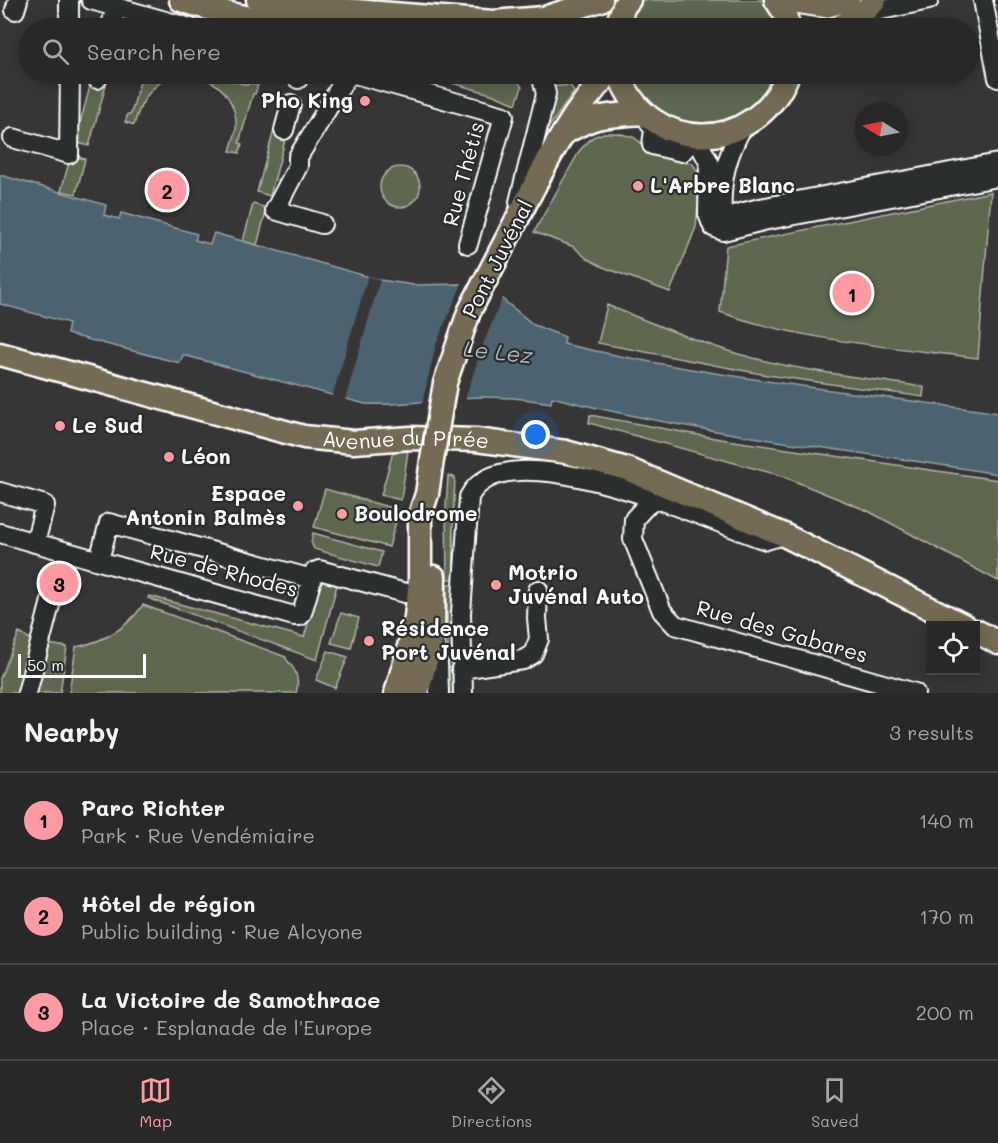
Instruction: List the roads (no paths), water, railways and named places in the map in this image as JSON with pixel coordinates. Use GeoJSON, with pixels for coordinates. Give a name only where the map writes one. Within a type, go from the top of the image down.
{"type":"FeatureCollection","features":[{"type":"Feature","properties":{"kind":"main road"},"geometry":{"type":"LineString","coordinates":[[181,0],[250,18]]}},
{"type":"Feature","properties":{"kind":"main road"},"geometry":{"type":"LineString","coordinates":[[258,0],[328,12]]}},
{"type":"Feature","properties":{"kind":"main road"},"geometry":{"type":"LineString","coordinates":[[620,18],[629,0]]}},
{"type":"Feature","properties":{"kind":"main road"},"geometry":{"type":"LineString","coordinates":[[776,0],[786,18]]}},
{"type":"Feature","properties":{"kind":"main road"},"geometry":{"type":"LineString","coordinates":[[786,0],[826,6],[861,5]]}},
{"type":"Feature","properties":{"kind":"main road"},"geometry":{"type":"LineString","coordinates":[[544,18],[596,1]]}},
{"type":"Feature","properties":{"kind":"main road"},"geometry":{"type":"LineString","coordinates":[[847,18],[861,5]]}},
{"type":"Feature","properties":{"kind":"main road"},"geometry":{"type":"LineString","coordinates":[[292,18],[328,12],[398,8],[466,18]]}},
{"type":"Feature","properties":{"kind":"main road","name":"Pont Juvénal"},"geometry":{"type":"LineString","coordinates":[[396,693],[422,637],[427,592],[420,515],[427,494],[445,383],[469,312],[562,135],[599,84]]}},
{"type":"Feature","properties":{"kind":"main road"},"geometry":{"type":"LineString","coordinates":[[624,84],[631,99],[644,113],[662,126],[694,135],[713,135],[743,126],[761,115],[776,97],[783,84]]}},
{"type":"Feature","properties":{"kind":"main road"},"geometry":{"type":"LineString","coordinates":[[562,135],[595,117],[608,114],[644,113]]}},
{"type":"Feature","properties":{"kind":"main road","name":"Avenue du Pirée"},"geometry":{"type":"LineString","coordinates":[[0,354],[304,437],[354,442],[410,438],[458,438],[566,452],[627,469],[784,535],[955,621]]}},
{"type":"Feature","properties":{"kind":"main road"},"geometry":{"type":"LineString","coordinates":[[980,634],[998,643]]}},
{"type":"Feature","properties":{"kind":"main road"},"geometry":{"type":"LineString","coordinates":[[422,637],[426,690]]}},
{"type":"Feature","properties":{"kind":"street"},"geometry":{"type":"LineString","coordinates":[[69,0],[69,18]]}},
{"type":"Feature","properties":{"kind":"street"},"geometry":{"type":"LineString","coordinates":[[91,0],[155,18]]}},
{"type":"Feature","properties":{"kind":"street"},"geometry":{"type":"LineString","coordinates":[[861,5],[929,0]]}},
{"type":"Feature","properties":{"kind":"street"},"geometry":{"type":"LineString","coordinates":[[983,0],[998,78]]}},
{"type":"Feature","properties":{"kind":"street"},"geometry":{"type":"LineString","coordinates":[[113,18],[116,7]]}},
{"type":"Feature","properties":{"kind":"street"},"geometry":{"type":"LineString","coordinates":[[13,138],[69,154],[70,84]]}},
{"type":"Feature","properties":{"kind":"street"},"geometry":{"type":"LineString","coordinates":[[322,224],[272,209],[305,171],[298,157],[342,84]]}},
{"type":"Feature","properties":{"kind":"street","name":"Rue Thétis"},"geometry":{"type":"LineString","coordinates":[[389,84],[504,116],[468,244]]}},
{"type":"Feature","properties":{"kind":"street"},"geometry":{"type":"LineString","coordinates":[[512,229],[546,94],[544,84]]}},
{"type":"Feature","properties":{"kind":"street"},"geometry":{"type":"LineString","coordinates":[[284,130],[291,104]]}},
{"type":"Feature","properties":{"kind":"street"},"geometry":{"type":"LineString","coordinates":[[743,126],[725,164],[721,205],[722,213],[726,217],[760,208],[998,163]]}},
{"type":"Feature","properties":{"kind":"street"},"geometry":{"type":"LineString","coordinates":[[694,135],[709,162],[708,214],[713,227],[723,231],[763,221],[998,177]]}},
{"type":"Feature","properties":{"kind":"street"},"geometry":{"type":"LineString","coordinates":[[463,693],[462,587],[469,497],[472,489],[502,472],[525,471],[591,479],[656,499],[766,540],[784,535]]}},
{"type":"Feature","properties":{"kind":"street"},"geometry":{"type":"LineString","coordinates":[[0,492],[45,505],[39,544]]}},
{"type":"Feature","properties":{"kind":"street","name":"Rue des Gabares"},"geometry":{"type":"LineString","coordinates":[[656,499],[634,519],[633,539],[662,611],[675,625],[915,693]]}},
{"type":"Feature","properties":{"kind":"street","name":"Rue de Rhodes"},"geometry":{"type":"LineString","coordinates":[[95,559],[109,523],[312,579]]}},
{"type":"Feature","properties":{"kind":"street","name":"Rue de Rhodes"},"geometry":{"type":"LineString","coordinates":[[0,533],[294,616],[300,616],[302,613],[315,572],[322,570],[405,592],[427,592]]}},
{"type":"Feature","properties":{"kind":"street"},"geometry":{"type":"LineString","coordinates":[[27,693],[58,574]]}},
{"type":"Feature","properties":{"kind":"street"},"geometry":{"type":"LineString","coordinates":[[461,669],[523,660],[533,654],[539,639],[538,590]]}},
{"type":"Feature","properties":{"kind":"water","name":"Le Lez"},"geometry":{"type":"Polygon","coordinates":[[[0,175],[106,205],[104,215],[119,219],[121,213],[197,234],[195,240],[210,244],[214,233],[380,280],[414,285],[478,286],[502,299],[534,325],[565,337],[564,344],[726,375],[998,413],[998,474],[662,422],[552,397],[551,403],[518,398],[485,397],[402,404],[365,404],[183,355],[180,363],[67,334],[69,323],[0,304],[0,175]]]}},
{"type":"Feature","properties":{"kind":"place","name":"Pho King"},"geometry":{"type":"Point","coordinates":[365,101]}},
{"type":"Feature","properties":{"kind":"place","name":"L'Arbre Blanc"},"geometry":{"type":"Point","coordinates":[638,186]}},
{"type":"Feature","properties":{"kind":"place","name":"Hôtel de région"},"geometry":{"type":"Point","coordinates":[167,190]}},
{"type":"Feature","properties":{"kind":"place","name":"Parc Richter"},"geometry":{"type":"Point","coordinates":[852,293]}},
{"type":"Feature","properties":{"kind":"place","name":"Le Sud"},"geometry":{"type":"Point","coordinates":[60,426]}},
{"type":"Feature","properties":{"kind":"place","name":"Léon"},"geometry":{"type":"Point","coordinates":[169,457]}},
{"type":"Feature","properties":{"kind":"place","name":"Espace Antonin Balmès"},"geometry":{"type":"Point","coordinates":[298,506]}},
{"type":"Feature","properties":{"kind":"place","name":"Boulodrome"},"geometry":{"type":"Point","coordinates":[342,514]}},
{"type":"Feature","properties":{"kind":"place","name":"La Victoire de Samothrace"},"geometry":{"type":"Point","coordinates":[59,583]}},
{"type":"Feature","properties":{"kind":"place","name":"Motrio Juvénal Auto"},"geometry":{"type":"Point","coordinates":[496,585]}},
{"type":"Feature","properties":{"kind":"place","name":"Résidence Port Juvénal"},"geometry":{"type":"Point","coordinates":[369,641]}}]}
